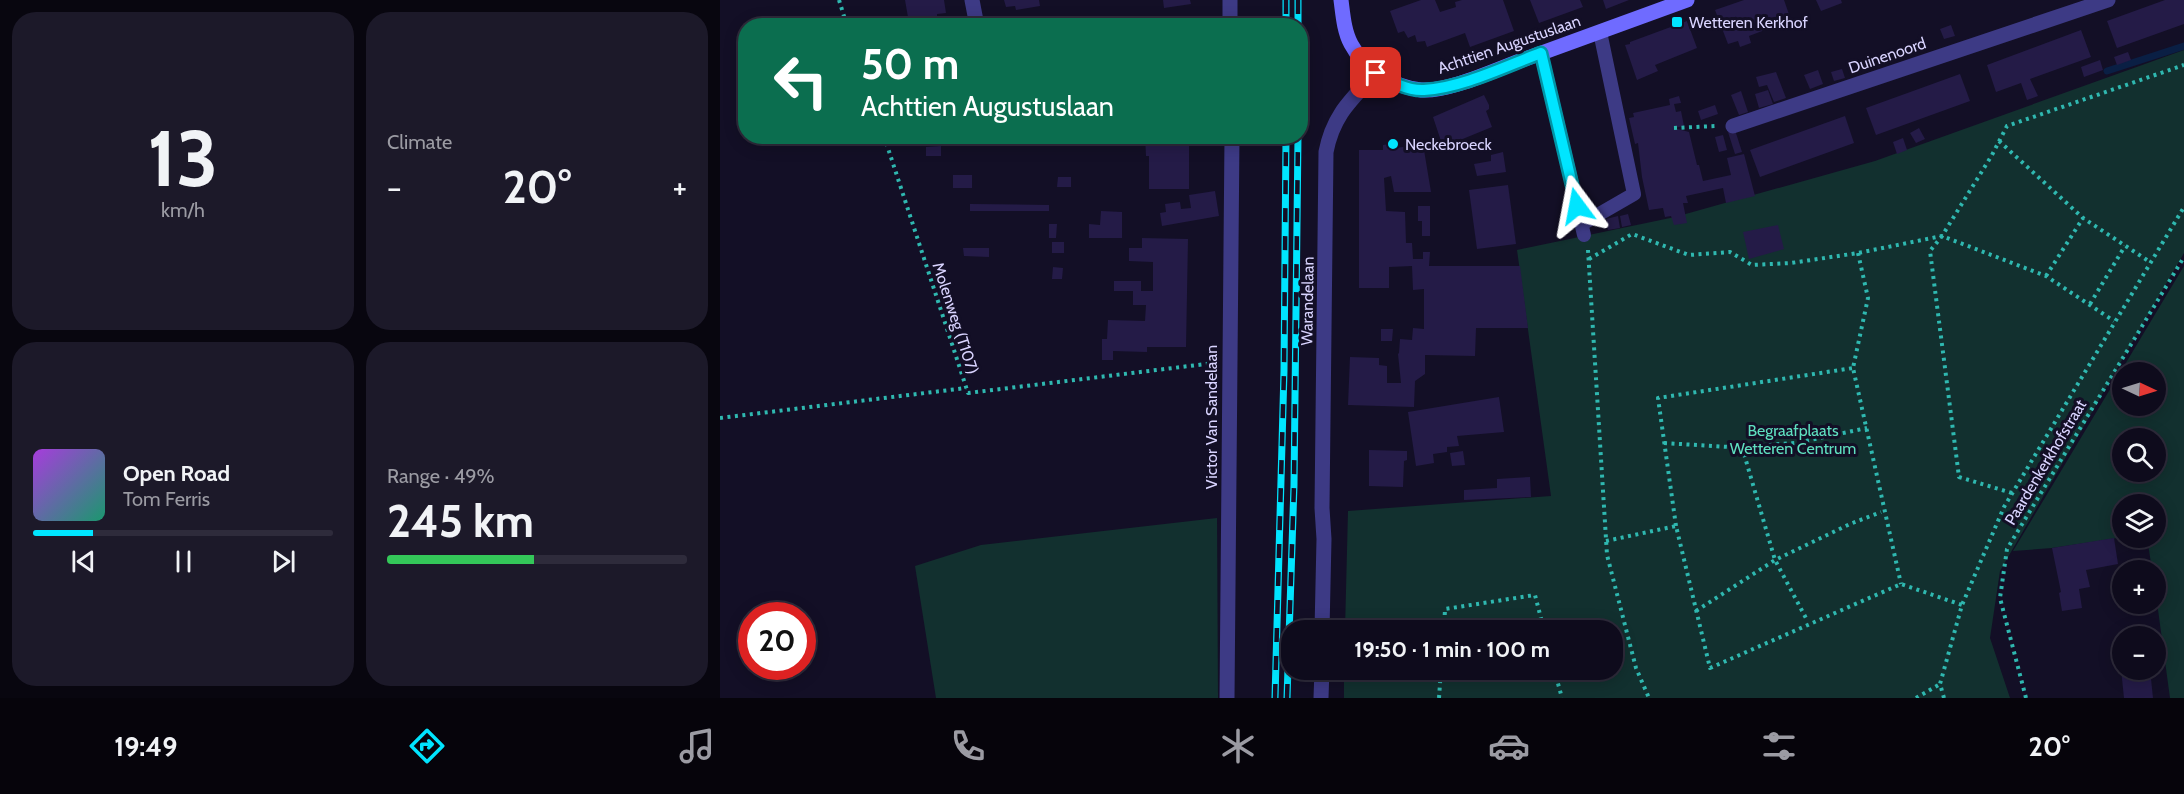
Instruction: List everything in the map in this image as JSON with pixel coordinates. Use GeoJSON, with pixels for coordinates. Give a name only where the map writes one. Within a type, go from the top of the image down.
{"type":"FeatureCollection","features":[{"type":"Feature","properties":{"kind":"main road"},"geometry":{"type":"LineString","coordinates":[[1341,0],[1345,28],[1351,45],[1376,73]]}},
{"type":"Feature","properties":{"kind":"main road","name":"Achttien Augustuslaan"},"geometry":{"type":"LineString","coordinates":[[1376,73],[1407,88],[1424,90],[1467,81],[1687,0]]}},
{"type":"Feature","properties":{"kind":"street"},"geometry":{"type":"LineString","coordinates":[[972,0],[975,18]]}},
{"type":"Feature","properties":{"kind":"street"},"geometry":{"type":"LineString","coordinates":[[1230,0],[1230,18]]}},
{"type":"Feature","properties":{"kind":"street","name":"Duinenoord"},"geometry":{"type":"LineString","coordinates":[[1734,126],[2108,0]]}},
{"type":"Feature","properties":{"kind":"street","name":"Warandelaan"},"geometry":{"type":"LineString","coordinates":[[1322,620],[1326,152],[1330,133],[1338,116],[1376,73]]}},
{"type":"Feature","properties":{"kind":"street","name":"Victor Van Sandelaan"},"geometry":{"type":"LineString","coordinates":[[1227,698],[1232,144]]}},
{"type":"Feature","properties":{"kind":"street"},"geometry":{"type":"LineString","coordinates":[[1321,698],[1322,680]]}},
{"type":"Feature","properties":{"kind":"lane"},"geometry":{"type":"LineString","coordinates":[[1541,53],[1583,230],[1634,194],[1600,32]]}},
{"type":"Feature","properties":{"kind":"path"},"geometry":{"type":"LineString","coordinates":[[839,0],[845,18]]}},
{"type":"Feature","properties":{"kind":"path"},"geometry":{"type":"LineString","coordinates":[[2012,493],[1959,477],[1930,251],[1942,236],[2007,126],[2184,65]]}},
{"type":"Feature","properties":{"kind":"path"},"geometry":{"type":"LineString","coordinates":[[1674,128],[1734,126]]}},
{"type":"Feature","properties":{"kind":"path"},"geometry":{"type":"LineString","coordinates":[[1999,141],[2083,218],[2150,262]]}},
{"type":"Feature","properties":{"kind":"path","name":"Molenweg (T107)"},"geometry":{"type":"LineString","coordinates":[[887,144],[968,393],[1229,361]]}},
{"type":"Feature","properties":{"kind":"path"},"geometry":{"type":"LineString","coordinates":[[1944,698],[1940,684],[1962,605],[2004,507],[2184,207]]}},
{"type":"Feature","properties":{"kind":"path"},"geometry":{"type":"LineString","coordinates":[[2046,276],[2083,218]]}},
{"type":"Feature","properties":{"kind":"path"},"geometry":{"type":"LineString","coordinates":[[1583,230],[1589,259],[1607,555],[1636,669],[1649,698]]}},
{"type":"Feature","properties":{"kind":"path"},"geometry":{"type":"LineString","coordinates":[[1589,259],[1632,234],[1689,255],[1730,252],[1752,265],[1791,263],[1858,253],[1942,236],[2046,276],[2114,321]]}},
{"type":"Feature","properties":{"kind":"path"},"geometry":{"type":"LineString","coordinates":[[2090,304],[2125,246]]}},
{"type":"Feature","properties":{"kind":"path"},"geometry":{"type":"LineString","coordinates":[[1858,253],[1868,298],[1854,368],[1902,584]]}},
{"type":"Feature","properties":{"kind":"path","name":"Paardenkerkhofstraat"},"geometry":{"type":"LineString","coordinates":[[2026,698],[2000,598],[2007,549],[2184,257]]}},
{"type":"Feature","properties":{"kind":"path"},"geometry":{"type":"LineString","coordinates":[[1854,368],[1658,398],[1676,526],[1710,668],[1902,584],[1962,605]]}},
{"type":"Feature","properties":{"kind":"path"},"geometry":{"type":"LineString","coordinates":[[720,418],[966,388]]}},
{"type":"Feature","properties":{"kind":"path"},"geometry":{"type":"LineString","coordinates":[[1664,443],[1742,447],[1796,443],[1867,428]]}},
{"type":"Feature","properties":{"kind":"path"},"geometry":{"type":"LineString","coordinates":[[1742,447],[1775,560],[1807,620]]}},
{"type":"Feature","properties":{"kind":"path"},"geometry":{"type":"LineString","coordinates":[[1696,611],[1775,560],[1850,524],[1881,512]]}},
{"type":"Feature","properties":{"kind":"path"},"geometry":{"type":"LineString","coordinates":[[1606,541],[1676,526]]}},
{"type":"Feature","properties":{"kind":"path"},"geometry":{"type":"LineString","coordinates":[[1444,620],[1445,609],[1534,595],[1541,620]]}},
{"type":"Feature","properties":{"kind":"path"},"geometry":{"type":"LineString","coordinates":[[1439,698],[1440,680]]}},
{"type":"Feature","properties":{"kind":"path"},"geometry":{"type":"LineString","coordinates":[[1557,680],[1562,698]]}},
{"type":"Feature","properties":{"kind":"path"},"geometry":{"type":"LineString","coordinates":[[1916,698],[1940,684]]}},
{"type":"Feature","properties":{"kind":"green space","name":"Begraafplaats Wetteren Centrum"},"geometry":{"type":"Polygon","coordinates":[[[2184,50],[2184,253],[2121,362],[2112,362],[2112,377],[2000,571],[1990,638],[2010,698],[1344,698],[1344,680],[1623,680],[1623,620],[1345,620],[1348,511],[1551,496],[1517,250],[1675,217],[1875,161],[2184,50]]]}},
{"type":"Feature","properties":{"kind":"green space"},"geometry":{"type":"Polygon","coordinates":[[[2184,266],[2184,698],[2170,698],[2166,669],[2166,626],[2160,626],[2159,614],[2166,614],[2166,560],[2150,560],[2149,548],[2166,548],[2166,494],[2112,494],[2112,539],[2013,551],[2112,386],[2112,416],[2166,416],[2166,362],[2126,362],[2184,266]]]}},
{"type":"Feature","properties":{"kind":"green space"},"geometry":{"type":"Polygon","coordinates":[[[1217,518],[1218,698],[936,698],[915,566],[981,545],[1217,518]]]}},
{"type":"Feature","properties":{"kind":"building"},"geometry":{"type":"Polygon","coordinates":[[[905,0],[944,0],[946,13],[937,14],[937,18],[908,18],[905,0]]]}},
{"type":"Feature","properties":{"kind":"building"},"geometry":{"type":"Polygon","coordinates":[[[1004,0],[1039,0],[1040,6],[1016,10],[1015,6],[1006,7],[1004,0]]]}},
{"type":"Feature","properties":{"kind":"building"},"geometry":{"type":"Polygon","coordinates":[[[1163,0],[1190,0],[1191,4],[1164,8],[1163,0]]]}},
{"type":"Feature","properties":{"kind":"building"},"geometry":{"type":"Polygon","coordinates":[[[1421,0],[1435,0],[1440,12],[1456,7],[1455,2],[1462,0],[1503,0],[1514,31],[1470,47],[1465,33],[1427,47],[1425,41],[1417,42],[1415,35],[1408,38],[1404,31],[1398,33],[1390,11],[1421,0]]]}},
{"type":"Feature","properties":{"kind":"building"},"geometry":{"type":"Polygon","coordinates":[[[1530,0],[1580,0],[1583,7],[1539,23],[1530,0]]]}},
{"type":"Feature","properties":{"kind":"building"},"geometry":{"type":"Polygon","coordinates":[[[1603,0],[1629,0],[1606,9],[1603,0]]]}},
{"type":"Feature","properties":{"kind":"building"},"geometry":{"type":"Polygon","coordinates":[[[1744,0],[1784,0],[1791,20],[1749,36],[1751,43],[1740,47],[1738,41],[1728,44],[1715,10],[1744,0]]]}},
{"type":"Feature","properties":{"kind":"building"},"geometry":{"type":"Polygon","coordinates":[[[1816,0],[1841,0],[1842,3],[1821,11],[1816,0]]]}},
{"type":"Feature","properties":{"kind":"building"},"geometry":{"type":"Polygon","coordinates":[[[2165,0],[2184,0],[2184,24],[2117,48],[2107,21],[2165,0]]]}},
{"type":"Feature","properties":{"kind":"building"},"geometry":{"type":"Polygon","coordinates":[[[1687,21],[1697,48],[1655,65],[1658,71],[1637,80],[1625,45],[1687,21]]]}},
{"type":"Feature","properties":{"kind":"building"},"geometry":{"type":"Polygon","coordinates":[[[1951,25],[1955,36],[1944,39],[1940,29],[1951,25]]]}},
{"type":"Feature","properties":{"kind":"building"},"geometry":{"type":"Polygon","coordinates":[[[2081,30],[2091,57],[2030,79],[2038,96],[2027,100],[2021,83],[1996,92],[1987,65],[2081,30]]]}},
{"type":"Feature","properties":{"kind":"building"},"geometry":{"type":"Polygon","coordinates":[[[2128,52],[2131,60],[2117,65],[2114,57],[2128,52]]]}},
{"type":"Feature","properties":{"kind":"building"},"geometry":{"type":"Polygon","coordinates":[[[2100,60],[2103,70],[2084,77],[2081,67],[2100,60]]]}},
{"type":"Feature","properties":{"kind":"building"},"geometry":{"type":"Polygon","coordinates":[[[1842,69],[1845,78],[1834,81],[1831,72],[1842,69]]]}},
{"type":"Feature","properties":{"kind":"building"},"geometry":{"type":"Polygon","coordinates":[[[1818,70],[1823,84],[1810,89],[1804,75],[1818,70]]]}},
{"type":"Feature","properties":{"kind":"building"},"geometry":{"type":"Polygon","coordinates":[[[1776,72],[1786,98],[1774,102],[1767,85],[1759,87],[1756,77],[1776,72]]]}},
{"type":"Feature","properties":{"kind":"building"},"geometry":{"type":"Polygon","coordinates":[[[1960,74],[1970,101],[1876,135],[1866,108],[1960,74]]]}},
{"type":"Feature","properties":{"kind":"building"},"geometry":{"type":"Polygon","coordinates":[[[1768,90],[1773,104],[1759,108],[1755,94],[1768,90]]]}},
{"type":"Feature","properties":{"kind":"building"},"geometry":{"type":"Polygon","coordinates":[[[1741,91],[1748,112],[1739,115],[1731,95],[1741,91]]]}},
{"type":"Feature","properties":{"kind":"building"},"geometry":{"type":"Polygon","coordinates":[[[1484,95],[1489,105],[1486,111],[1492,127],[1443,147],[1433,117],[1484,95]]]}},
{"type":"Feature","properties":{"kind":"building"},"geometry":{"type":"Polygon","coordinates":[[[1679,96],[1681,103],[1674,104],[1676,112],[1681,111],[1684,126],[1674,128],[1689,132],[1703,181],[1731,175],[1727,158],[1744,154],[1755,196],[1726,203],[1723,188],[1686,196],[1688,203],[1683,203],[1687,223],[1674,225],[1671,216],[1665,217],[1663,208],[1649,210],[1638,143],[1635,144],[1629,118],[1634,117],[1633,113],[1670,105],[1669,99],[1679,96]]]}},
{"type":"Feature","properties":{"kind":"building"},"geometry":{"type":"Polygon","coordinates":[[[1715,105],[1718,114],[1701,120],[1698,111],[1715,105]]]}},
{"type":"Feature","properties":{"kind":"building"},"geometry":{"type":"Polygon","coordinates":[[[1845,116],[1854,143],[1760,177],[1750,150],[1845,116]]]}},
{"type":"Feature","properties":{"kind":"building"},"geometry":{"type":"Polygon","coordinates":[[[1919,128],[1925,139],[1916,143],[1910,133],[1919,128]]]}},
{"type":"Feature","properties":{"kind":"building"},"geometry":{"type":"Polygon","coordinates":[[[1735,130],[1742,152],[1735,154],[1728,132],[1735,130]]]}},
{"type":"Feature","properties":{"kind":"building"},"geometry":{"type":"Polygon","coordinates":[[[1723,135],[1727,150],[1719,152],[1715,137],[1723,135]]]}},
{"type":"Feature","properties":{"kind":"building"},"geometry":{"type":"Polygon","coordinates":[[[1903,138],[1907,150],[1897,154],[1893,142],[1903,138]]]}},
{"type":"Feature","properties":{"kind":"building"},"geometry":{"type":"Polygon","coordinates":[[[1395,143],[1396,148],[1423,144],[1431,192],[1394,192],[1391,176],[1384,178],[1386,211],[1405,212],[1406,243],[1412,243],[1413,259],[1423,259],[1423,252],[1430,252],[1429,266],[1520,266],[1528,328],[1476,328],[1475,356],[1425,355],[1425,374],[1415,381],[1414,407],[1348,405],[1350,357],[1379,358],[1379,365],[1387,366],[1387,383],[1401,383],[1398,354],[1400,339],[1412,340],[1413,328],[1424,329],[1424,289],[1413,290],[1412,266],[1389,267],[1389,288],[1359,288],[1359,150],[1383,150],[1383,145],[1395,143]]]}},
{"type":"Feature","properties":{"kind":"building"},"geometry":{"type":"Polygon","coordinates":[[[1145,144],[1189,144],[1189,189],[1149,189],[1149,156],[1146,156],[1145,144]]]}},
{"type":"Feature","properties":{"kind":"building"},"geometry":{"type":"Polygon","coordinates":[[[941,146],[941,156],[926,156],[926,147],[941,146]]]}},
{"type":"Feature","properties":{"kind":"building"},"geometry":{"type":"Polygon","coordinates":[[[1503,152],[1506,172],[1477,176],[1474,164],[1491,161],[1491,155],[1503,152]]]}},
{"type":"Feature","properties":{"kind":"building"},"geometry":{"type":"Polygon","coordinates":[[[953,175],[972,175],[972,188],[953,188],[953,175]]]}},
{"type":"Feature","properties":{"kind":"building"},"geometry":{"type":"Polygon","coordinates":[[[1058,177],[1071,177],[1071,187],[1057,187],[1058,177]]]}},
{"type":"Feature","properties":{"kind":"building"},"geometry":{"type":"Polygon","coordinates":[[[1508,185],[1516,244],[1477,249],[1469,190],[1508,185]]]}},
{"type":"Feature","properties":{"kind":"building"},"geometry":{"type":"Polygon","coordinates":[[[1215,191],[1219,216],[1162,226],[1160,213],[1166,212],[1165,204],[1180,202],[1181,209],[1191,208],[1189,195],[1215,191]]]}},
{"type":"Feature","properties":{"kind":"building"},"geometry":{"type":"Polygon","coordinates":[[[970,204],[1049,205],[1049,211],[970,211],[970,204]]]}},
{"type":"Feature","properties":{"kind":"building"},"geometry":{"type":"Polygon","coordinates":[[[1418,206],[1430,206],[1430,236],[1422,236],[1422,221],[1418,221],[1418,206]]]}},
{"type":"Feature","properties":{"kind":"building"},"geometry":{"type":"Polygon","coordinates":[[[1101,211],[1122,212],[1122,238],[1089,238],[1089,224],[1100,225],[1101,211]]]}},
{"type":"Feature","properties":{"kind":"building"},"geometry":{"type":"Polygon","coordinates":[[[1628,214],[1631,225],[1622,227],[1620,216],[1628,214]]]}},
{"type":"Feature","properties":{"kind":"building"},"geometry":{"type":"Polygon","coordinates":[[[1618,216],[1620,228],[1608,230],[1606,219],[1618,216]]]}},
{"type":"Feature","properties":{"kind":"building"},"geometry":{"type":"Polygon","coordinates":[[[1049,224],[1057,224],[1056,238],[1049,238],[1049,224]]]}},
{"type":"Feature","properties":{"kind":"building"},"geometry":{"type":"Polygon","coordinates":[[[1778,225],[1784,249],[1749,259],[1743,232],[1778,225]]]}},
{"type":"Feature","properties":{"kind":"building"},"geometry":{"type":"Polygon","coordinates":[[[1142,238],[1188,239],[1186,347],[1147,347],[1147,352],[1113,351],[1113,360],[1102,360],[1102,339],[1107,339],[1108,320],[1145,321],[1146,305],[1133,305],[1133,291],[1114,291],[1114,281],[1141,281],[1141,291],[1153,291],[1153,262],[1129,261],[1129,248],[1142,248],[1142,238]]]}},
{"type":"Feature","properties":{"kind":"building"},"geometry":{"type":"Polygon","coordinates":[[[1052,242],[1064,242],[1064,253],[1052,253],[1052,242]]]}},
{"type":"Feature","properties":{"kind":"building"},"geometry":{"type":"Polygon","coordinates":[[[963,248],[989,248],[989,257],[964,256],[963,248]]]}},
{"type":"Feature","properties":{"kind":"building"},"geometry":{"type":"Polygon","coordinates":[[[1053,267],[1063,268],[1062,279],[1052,279],[1053,267]]]}},
{"type":"Feature","properties":{"kind":"building"},"geometry":{"type":"Polygon","coordinates":[[[1381,329],[1393,329],[1392,341],[1381,341],[1381,329]]]}},
{"type":"Feature","properties":{"kind":"building"},"geometry":{"type":"Polygon","coordinates":[[[1499,397],[1504,432],[1457,436],[1459,446],[1447,447],[1447,452],[1433,454],[1434,463],[1416,466],[1408,412],[1499,397]]]}},
{"type":"Feature","properties":{"kind":"building"},"geometry":{"type":"Polygon","coordinates":[[[1369,450],[1407,451],[1407,460],[1404,461],[1403,487],[1369,486],[1369,450]]]}},
{"type":"Feature","properties":{"kind":"building"},"geometry":{"type":"Polygon","coordinates":[[[1463,451],[1465,465],[1452,466],[1450,453],[1463,451]]]}},
{"type":"Feature","properties":{"kind":"building"},"geometry":{"type":"Polygon","coordinates":[[[1530,477],[1531,497],[1464,500],[1464,490],[1497,488],[1497,479],[1530,477]]]}},
{"type":"Feature","properties":{"kind":"building"},"geometry":{"type":"Polygon","coordinates":[[[2112,538],[2112,548],[2116,548],[2117,560],[2112,560],[2112,565],[2086,570],[2090,587],[2079,589],[2082,608],[2062,611],[2059,593],[2061,592],[2052,548],[2112,538]]]}},
{"type":"Feature","properties":{"kind":"building"},"geometry":{"type":"Polygon","coordinates":[[[2122,680],[2151,680],[2153,698],[2124,698],[2122,680]]]}},
{"type":"Feature","properties":{"kind":"waterway"},"geometry":{"type":"LineString","coordinates":[[2107,71],[2184,46]]}},
{"type":"Feature","properties":{"kind":"railway"},"geometry":{"type":"LineString","coordinates":[[1286,0],[1286,18]]}},
{"type":"Feature","properties":{"kind":"railway"},"geometry":{"type":"LineString","coordinates":[[1298,0],[1298,18]]}},
{"type":"Feature","properties":{"kind":"railway"},"geometry":{"type":"LineString","coordinates":[[1275,698],[1284,371],[1286,144]]}},
{"type":"Feature","properties":{"kind":"railway"},"geometry":{"type":"LineString","coordinates":[[1287,698],[1294,485],[1298,144]]}},
{"type":"Feature","properties":{"kind":"place","name":"Wetteren Kerkhof"},"geometry":{"type":"Point","coordinates":[1677,22]}},
{"type":"Feature","properties":{"kind":"place","name":"Neckebroeck"},"geometry":{"type":"Point","coordinates":[1393,144]}},
{"type":"Feature","properties":{"kind":"route"},"geometry":{"type":"LineString","coordinates":[[1376,73],[1407,88],[1424,90],[1467,81],[1541,53],[1577,206]]}}]}
